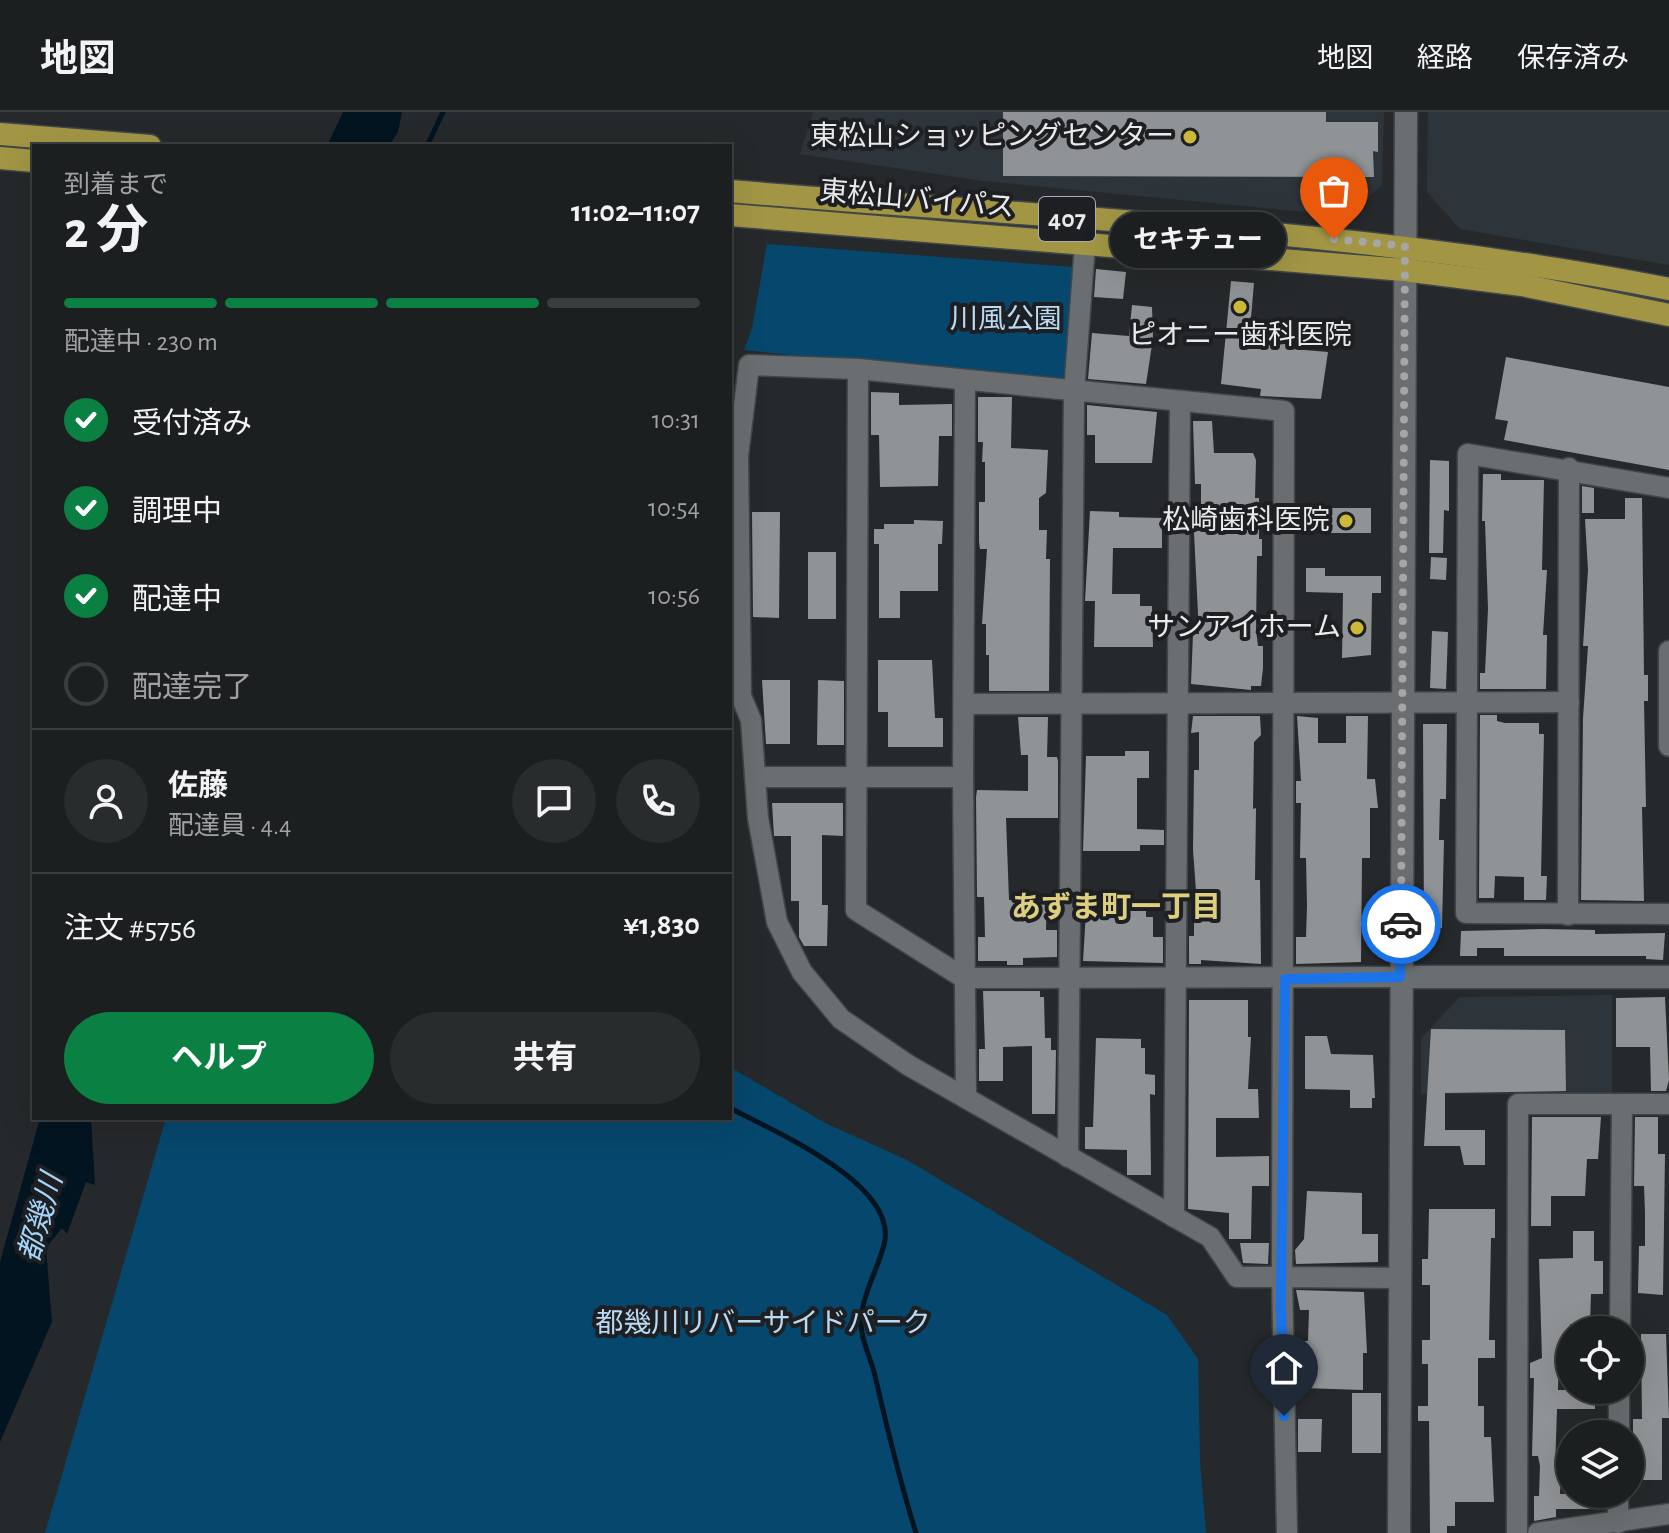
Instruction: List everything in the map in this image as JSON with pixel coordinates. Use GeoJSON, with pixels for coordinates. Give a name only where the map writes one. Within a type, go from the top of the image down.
{"type":"FeatureCollection","features":[{"type":"Feature","properties":{"kind":"highway"},"geometry":{"type":"LineString","coordinates":[[0,134],[126,144]]}},
{"type":"Feature","properties":{"kind":"highway"},"geometry":{"type":"LineString","coordinates":[[0,158],[32,161]]}},
{"type":"Feature","properties":{"kind":"highway","name":"東松山バイパス"},"geometry":{"type":"LineString","coordinates":[[732,191],[1405,246],[1573,270],[1669,289]]}},
{"type":"Feature","properties":{"kind":"highway","name":"東松山バイパス"},"geometry":{"type":"LineString","coordinates":[[732,215],[1404,270],[1522,285],[1669,315]]}},
{"type":"Feature","properties":{"kind":"street"},"geometry":{"type":"LineString","coordinates":[[1399,1533],[1406,112]]}},
{"type":"Feature","properties":{"kind":"street"},"geometry":{"type":"LineString","coordinates":[[1068,1157],[1072,979],[1074,392],[1085,244]]}},
{"type":"Feature","properties":{"kind":"street"},"geometry":{"type":"LineString","coordinates":[[1287,1533],[1282,1277],[1284,411],[858,369],[749,365],[738,456],[741,696],[751,720],[758,818],[777,922],[802,972],[841,1019],[908,1065],[1210,1237],[1237,1277],[1282,1277],[1400,1278]]}},
{"type":"Feature","properties":{"kind":"street"},"geometry":{"type":"LineString","coordinates":[[858,369],[856,910],[964,978],[1669,977]]}},
{"type":"Feature","properties":{"kind":"street"},"geometry":{"type":"LineString","coordinates":[[965,380],[963,777],[966,1098]]}},
{"type":"Feature","properties":{"kind":"street"},"geometry":{"type":"LineString","coordinates":[[1174,1217],[1180,401]]}},
{"type":"Feature","properties":{"kind":"street"},"geometry":{"type":"LineString","coordinates":[[1669,488],[1569,468],[1468,454],[1466,913],[1669,914]]}},
{"type":"Feature","properties":{"kind":"street"},"geometry":{"type":"LineString","coordinates":[[1568,915],[1569,468]]}},
{"type":"Feature","properties":{"kind":"street"},"geometry":{"type":"LineString","coordinates":[[1669,651],[1669,746]]}},
{"type":"Feature","properties":{"kind":"street"},"geometry":{"type":"LineString","coordinates":[[964,704],[1569,702]]}},
{"type":"Feature","properties":{"kind":"street"},"geometry":{"type":"LineString","coordinates":[[755,777],[963,777]]}},
{"type":"Feature","properties":{"kind":"street"},"geometry":{"type":"LineString","coordinates":[[1517,1533],[1518,1104],[1669,1104]]}},
{"type":"Feature","properties":{"kind":"street"},"geometry":{"type":"LineString","coordinates":[[1620,1316],[1622,1104]]}},
{"type":"Feature","properties":{"kind":"street"},"geometry":{"type":"LineString","coordinates":[[1618,1508],[1618,1523]]}},
{"type":"Feature","properties":{"kind":"street"},"geometry":{"type":"LineString","coordinates":[[1538,1533],[1669,1514]]}},
{"type":"Feature","properties":{"kind":"shaded area"},"geometry":{"type":"Polygon","coordinates":[[[813,112],[1384,112],[1382,185],[1347,216],[983,181],[800,154],[813,112]]]}},
{"type":"Feature","properties":{"kind":"shaded area"},"geometry":{"type":"Polygon","coordinates":[[[1428,112],[1669,112],[1669,265],[1460,229],[1427,192],[1428,112]]]}},
{"type":"Feature","properties":{"kind":"shaded area"},"geometry":{"type":"Polygon","coordinates":[[[1612,995],[1612,1095],[1421,1094],[1421,1038],[1460,997],[1612,995]]]}},
{"type":"Feature","properties":{"kind":"green space","name":"川風公園"},"geometry":{"type":"Polygon","coordinates":[[[767,244],[1074,267],[1067,376],[1060,383],[744,350],[752,328],[767,244]]]}},
{"type":"Feature","properties":{"kind":"green space","name":"都幾川リバーサイドパーク"},"geometry":{"type":"Polygon","coordinates":[[[732,1068],[825,1123],[907,1160],[1167,1315],[1198,1359],[1200,1461],[1206,1533],[45,1533],[165,1120],[732,1120],[732,1068]]]}},
{"type":"Feature","properties":{"kind":"water"},"geometry":{"type":"Polygon","coordinates":[[[343,112],[402,112],[398,132],[390,144],[328,144],[343,112]]]}},
{"type":"Feature","properties":{"kind":"water","name":"都幾川"},"geometry":{"type":"Polygon","coordinates":[[[39,1120],[91,1120],[95,1185],[86,1182],[67,1234],[62,1228],[46,1248],[52,1322],[0,1442],[0,1262],[39,1120]]]}},
{"type":"Feature","properties":{"kind":"building","name":"東松山ショッピングセンター"},"geometry":{"type":"Polygon","coordinates":[[[1003,112],[1326,112],[1326,122],[1378,122],[1378,152],[1373,151],[1374,177],[1003,176],[1003,112]]]}},
{"type":"Feature","properties":{"kind":"building"},"geometry":{"type":"Polygon","coordinates":[[[1096,269],[1126,272],[1123,299],[1094,297],[1096,269]]]}},
{"type":"Feature","properties":{"kind":"building"},"geometry":{"type":"Polygon","coordinates":[[[1231,281],[1254,283],[1250,329],[1293,333],[1292,349],[1328,352],[1321,399],[1260,396],[1261,389],[1221,384],[1231,281]]]}},
{"type":"Feature","properties":{"kind":"building"},"geometry":{"type":"Polygon","coordinates":[[[1132,305],[1152,307],[1153,338],[1146,384],[1088,379],[1092,333],[1129,336],[1132,305]]]}},
{"type":"Feature","properties":{"kind":"building"},"geometry":{"type":"Polygon","coordinates":[[[1506,357],[1669,387],[1669,470],[1504,440],[1508,421],[1495,419],[1506,357]]]}},
{"type":"Feature","properties":{"kind":"building"},"geometry":{"type":"Polygon","coordinates":[[[871,392],[899,393],[899,405],[952,404],[952,436],[939,436],[938,486],[880,487],[879,435],[871,435],[871,392]]]}},
{"type":"Feature","properties":{"kind":"building"},"geometry":{"type":"Polygon","coordinates":[[[978,397],[1012,397],[1011,448],[1048,450],[1046,493],[1039,498],[1039,530],[1047,530],[1046,559],[1050,559],[1049,691],[989,691],[986,624],[982,624],[987,549],[980,549],[979,542],[979,502],[985,502],[985,462],[982,462],[983,442],[978,442],[978,397]]]}},
{"type":"Feature","properties":{"kind":"building"},"geometry":{"type":"Polygon","coordinates":[[[1087,405],[1157,412],[1152,463],[1095,463],[1095,435],[1087,435],[1087,405]]]}},
{"type":"Feature","properties":{"kind":"building"},"geometry":{"type":"Polygon","coordinates":[[[1193,421],[1212,421],[1214,453],[1253,453],[1256,460],[1255,498],[1259,498],[1262,556],[1257,556],[1256,630],[1258,646],[1263,646],[1263,668],[1261,686],[1251,686],[1251,690],[1191,684],[1193,634],[1199,634],[1194,533],[1196,525],[1201,525],[1201,484],[1195,484],[1193,421]]]}},
{"type":"Feature","properties":{"kind":"building"},"geometry":{"type":"Polygon","coordinates":[[[1430,460],[1449,461],[1449,511],[1444,510],[1443,553],[1429,553],[1430,460]]]}},
{"type":"Feature","properties":{"kind":"building"},"geometry":{"type":"Polygon","coordinates":[[[1483,474],[1501,474],[1501,480],[1544,480],[1542,570],[1547,570],[1543,635],[1547,635],[1546,689],[1480,689],[1480,673],[1485,673],[1488,609],[1485,521],[1482,521],[1483,474]]]}},
{"type":"Feature","properties":{"kind":"building"},"geometry":{"type":"Polygon","coordinates":[[[1582,486],[1594,488],[1594,513],[1582,513],[1582,486]]]}},
{"type":"Feature","properties":{"kind":"building"},"geometry":{"type":"Polygon","coordinates":[[[1625,498],[1642,498],[1644,675],[1648,675],[1648,701],[1644,701],[1646,807],[1642,807],[1644,901],[1581,900],[1583,718],[1588,646],[1583,646],[1588,570],[1585,519],[1625,519],[1625,498]]]}},
{"type":"Feature","properties":{"kind":"building","name":"松崎歯科医院"},"geometry":{"type":"Polygon","coordinates":[[[1320,508],[1371,508],[1371,533],[1320,533],[1320,508]]]}},
{"type":"Feature","properties":{"kind":"building"},"geometry":{"type":"Polygon","coordinates":[[[1090,511],[1119,512],[1119,517],[1162,518],[1162,548],[1113,548],[1112,594],[1140,594],[1140,606],[1152,606],[1153,647],[1094,647],[1095,601],[1085,601],[1090,511]]]}},
{"type":"Feature","properties":{"kind":"building"},"geometry":{"type":"Polygon","coordinates":[[[752,512],[780,512],[779,618],[753,617],[752,512]]]}},
{"type":"Feature","properties":{"kind":"building"},"geometry":{"type":"Polygon","coordinates":[[[914,520],[943,521],[942,544],[938,544],[938,591],[900,591],[900,618],[879,618],[879,544],[874,544],[874,529],[884,529],[884,524],[914,524],[914,520]]]}},
{"type":"Feature","properties":{"kind":"building"},"geometry":{"type":"Polygon","coordinates":[[[808,552],[836,552],[836,619],[808,619],[808,552]]]}},
{"type":"Feature","properties":{"kind":"building"},"geometry":{"type":"Polygon","coordinates":[[[1431,557],[1447,558],[1446,580],[1430,579],[1431,557]]]}},
{"type":"Feature","properties":{"kind":"building"},"geometry":{"type":"Polygon","coordinates":[[[1306,568],[1325,568],[1325,576],[1381,576],[1381,593],[1372,593],[1371,655],[1342,658],[1343,593],[1306,592],[1306,568]]]}},
{"type":"Feature","properties":{"kind":"building"},"geometry":{"type":"Polygon","coordinates":[[[1432,631],[1448,632],[1446,689],[1430,688],[1432,631]]]}},
{"type":"Feature","properties":{"kind":"building"},"geometry":{"type":"Polygon","coordinates":[[[878,660],[932,660],[935,718],[943,718],[943,747],[888,747],[888,712],[878,712],[878,660]]]}},
{"type":"Feature","properties":{"kind":"building"},"geometry":{"type":"Polygon","coordinates":[[[762,680],[790,680],[790,744],[766,744],[762,680]]]}},
{"type":"Feature","properties":{"kind":"building"},"geometry":{"type":"Polygon","coordinates":[[[818,680],[844,681],[844,745],[817,745],[818,680]]]}},
{"type":"Feature","properties":{"kind":"building"},"geometry":{"type":"Polygon","coordinates":[[[1480,715],[1497,715],[1497,721],[1505,723],[1539,723],[1539,734],[1544,734],[1541,876],[1547,876],[1546,900],[1524,900],[1524,877],[1495,876],[1494,898],[1479,898],[1480,715]]]}},
{"type":"Feature","properties":{"kind":"building"},"geometry":{"type":"Polygon","coordinates":[[[1193,716],[1260,716],[1261,735],[1254,742],[1253,809],[1256,808],[1255,880],[1260,880],[1261,964],[1201,960],[1201,964],[1189,964],[1189,936],[1194,936],[1194,918],[1198,918],[1193,850],[1194,770],[1199,770],[1199,732],[1191,733],[1193,716]]]}},
{"type":"Feature","properties":{"kind":"building"},"geometry":{"type":"Polygon","coordinates":[[[1297,716],[1318,718],[1318,743],[1346,743],[1346,716],[1368,716],[1367,779],[1375,779],[1378,808],[1370,808],[1370,858],[1362,858],[1361,962],[1296,964],[1296,937],[1306,937],[1307,906],[1306,858],[1300,858],[1301,803],[1296,803],[1296,781],[1301,781],[1297,716]]]}},
{"type":"Feature","properties":{"kind":"building"},"geometry":{"type":"Polygon","coordinates":[[[1018,717],[1048,717],[1047,757],[1057,757],[1058,761],[1058,818],[1006,818],[1009,900],[1047,900],[1046,930],[1057,930],[1057,957],[1023,958],[1023,965],[1007,965],[1007,961],[978,961],[978,937],[985,937],[984,897],[977,897],[976,797],[977,790],[1028,791],[1028,755],[1021,755],[1018,717]]]}},
{"type":"Feature","properties":{"kind":"building"},"geometry":{"type":"Polygon","coordinates":[[[1423,724],[1447,724],[1446,799],[1440,799],[1439,840],[1444,840],[1442,928],[1424,928],[1423,724]]]}},
{"type":"Feature","properties":{"kind":"building"},"geometry":{"type":"Polygon","coordinates":[[[1125,751],[1149,751],[1149,778],[1137,778],[1137,829],[1164,830],[1164,845],[1140,845],[1140,851],[1083,851],[1086,756],[1125,756],[1125,751]]]}},
{"type":"Feature","properties":{"kind":"building"},"geometry":{"type":"Polygon","coordinates":[[[772,803],[843,803],[843,836],[822,835],[822,905],[828,905],[827,946],[804,946],[799,937],[799,901],[791,901],[791,836],[774,836],[772,803]]]}},
{"type":"Feature","properties":{"kind":"building"},"geometry":{"type":"Polygon","coordinates":[[[1122,906],[1146,906],[1146,917],[1153,917],[1153,937],[1163,937],[1163,963],[1083,961],[1086,912],[1122,912],[1122,906]]]}},
{"type":"Feature","properties":{"kind":"building"},"geometry":{"type":"Polygon","coordinates":[[[1595,930],[1595,934],[1665,933],[1663,960],[1646,959],[1646,956],[1504,956],[1504,948],[1477,948],[1477,956],[1460,956],[1461,931],[1595,930]]]}},
{"type":"Feature","properties":{"kind":"building"},"geometry":{"type":"Polygon","coordinates":[[[983,991],[1040,991],[1040,997],[1044,997],[1045,1038],[1051,1038],[1051,1050],[1056,1050],[1055,1114],[1032,1114],[1032,1046],[1003,1047],[1003,1081],[979,1081],[979,1049],[985,1049],[983,991]]]}},
{"type":"Feature","properties":{"kind":"building"},"geometry":{"type":"Polygon","coordinates":[[[1665,997],[1669,1080],[1666,1091],[1651,1091],[1650,1047],[1616,1047],[1616,998],[1665,997]]]}},
{"type":"Feature","properties":{"kind":"building"},"geometry":{"type":"Polygon","coordinates":[[[1189,1000],[1248,1000],[1248,1037],[1251,1037],[1248,1089],[1258,1089],[1259,1118],[1216,1118],[1216,1157],[1269,1156],[1269,1186],[1252,1186],[1251,1239],[1229,1239],[1229,1213],[1188,1209],[1189,1000]]]}},
{"type":"Feature","properties":{"kind":"building"},"geometry":{"type":"Polygon","coordinates":[[[1431,1029],[1565,1030],[1566,1091],[1445,1093],[1445,1130],[1485,1130],[1485,1165],[1464,1165],[1460,1146],[1424,1146],[1431,1029]]]}},
{"type":"Feature","properties":{"kind":"building"},"geometry":{"type":"Polygon","coordinates":[[[1305,1036],[1327,1036],[1331,1054],[1373,1055],[1375,1098],[1372,1098],[1372,1108],[1350,1108],[1350,1090],[1305,1089],[1305,1036]]]}},
{"type":"Feature","properties":{"kind":"building"},"geometry":{"type":"Polygon","coordinates":[[[1096,1038],[1141,1039],[1141,1048],[1145,1048],[1145,1074],[1155,1075],[1155,1095],[1150,1094],[1151,1175],[1127,1175],[1127,1150],[1085,1149],[1085,1127],[1093,1127],[1096,1038]]]}},
{"type":"Feature","properties":{"kind":"building"},"geometry":{"type":"Polygon","coordinates":[[[1532,1117],[1601,1117],[1598,1159],[1587,1159],[1585,1196],[1551,1196],[1551,1226],[1531,1226],[1532,1117]]]}},
{"type":"Feature","properties":{"kind":"building"},"geometry":{"type":"Polygon","coordinates":[[[1635,1117],[1658,1117],[1658,1154],[1665,1154],[1663,1295],[1638,1293],[1639,1246],[1645,1246],[1645,1212],[1644,1186],[1634,1186],[1635,1117]]]}},
{"type":"Feature","properties":{"kind":"building"},"geometry":{"type":"Polygon","coordinates":[[[1307,1191],[1362,1193],[1362,1234],[1378,1234],[1378,1262],[1296,1264],[1295,1250],[1304,1239],[1307,1191]]]}},
{"type":"Feature","properties":{"kind":"building"},"geometry":{"type":"Polygon","coordinates":[[[1429,1209],[1495,1209],[1495,1238],[1491,1238],[1489,1340],[1495,1340],[1495,1358],[1478,1358],[1478,1406],[1484,1406],[1484,1437],[1491,1437],[1494,1502],[1455,1502],[1455,1526],[1447,1526],[1447,1533],[1430,1533],[1429,1421],[1418,1421],[1418,1406],[1428,1406],[1428,1364],[1422,1364],[1422,1340],[1430,1340],[1430,1285],[1422,1285],[1422,1259],[1428,1259],[1429,1209]]]}},
{"type":"Feature","properties":{"kind":"building"},"geometry":{"type":"Polygon","coordinates":[[[1573,1231],[1594,1231],[1594,1261],[1603,1261],[1603,1294],[1591,1294],[1590,1316],[1556,1316],[1556,1404],[1595,1404],[1595,1409],[1557,1409],[1556,1508],[1591,1509],[1556,1509],[1556,1517],[1534,1521],[1534,1496],[1539,1496],[1540,1466],[1538,1456],[1532,1456],[1534,1378],[1530,1378],[1530,1363],[1542,1358],[1539,1259],[1573,1258],[1573,1231]]]}},
{"type":"Feature","properties":{"kind":"building"},"geometry":{"type":"Polygon","coordinates":[[[1240,1243],[1269,1243],[1268,1264],[1243,1263],[1240,1243]]]}},
{"type":"Feature","properties":{"kind":"building"},"geometry":{"type":"Polygon","coordinates":[[[1296,1290],[1364,1292],[1367,1353],[1363,1353],[1363,1390],[1303,1388],[1302,1348],[1303,1341],[1308,1341],[1309,1310],[1300,1310],[1296,1290]]]}},
{"type":"Feature","properties":{"kind":"building"},"geometry":{"type":"Polygon","coordinates":[[[1644,1334],[1666,1334],[1669,1418],[1662,1418],[1662,1480],[1644,1480],[1644,1420],[1633,1420],[1642,1419],[1644,1334]]]}},
{"type":"Feature","properties":{"kind":"building"},"geometry":{"type":"Polygon","coordinates":[[[1352,1393],[1381,1393],[1381,1453],[1352,1453],[1352,1393]]]}},
{"type":"Feature","properties":{"kind":"building"},"geometry":{"type":"Polygon","coordinates":[[[1298,1419],[1322,1419],[1321,1452],[1298,1452],[1298,1419]]]}},
{"type":"Feature","properties":{"kind":"waterway"},"geometry":{"type":"LineString","coordinates":[[428,144],[443,112]]}},
{"type":"Feature","properties":{"kind":"waterway"},"geometry":{"type":"LineString","coordinates":[[732,1109],[829,1162],[873,1201],[884,1223],[884,1245],[862,1310],[862,1333],[916,1533]]}},
{"type":"Feature","properties":{"kind":"way so far"},"geometry":{"type":"LineString","coordinates":[[1334,239],[1405,246],[1401,924]]}},
{"type":"Feature","properties":{"kind":"place","name":"東松山ショッピングセンター"},"geometry":{"type":"Point","coordinates":[1190,137]}},
{"type":"Feature","properties":{"kind":"place","name":"セキチュー"},"geometry":{"type":"Point","coordinates":[1334,239]}},
{"type":"Feature","properties":{"kind":"place","name":"ピオニー歯科医院"},"geometry":{"type":"Point","coordinates":[1240,307]}},
{"type":"Feature","properties":{"kind":"place","name":"松崎歯科医院"},"geometry":{"type":"Point","coordinates":[1346,521]}},
{"type":"Feature","properties":{"kind":"place","name":"サンアイホーム"},"geometry":{"type":"Point","coordinates":[1357,628]}},
{"type":"Feature","properties":{"kind":"district","name":"あずま町一丁目"},"geometry":{"type":"Point","coordinates":[1116,908]}},
{"type":"Feature","properties":{"kind":"route"},"geometry":{"type":"LineString","coordinates":[[1284,1416],[1281,1303],[1285,979],[1400,977],[1401,924]]}}]}
